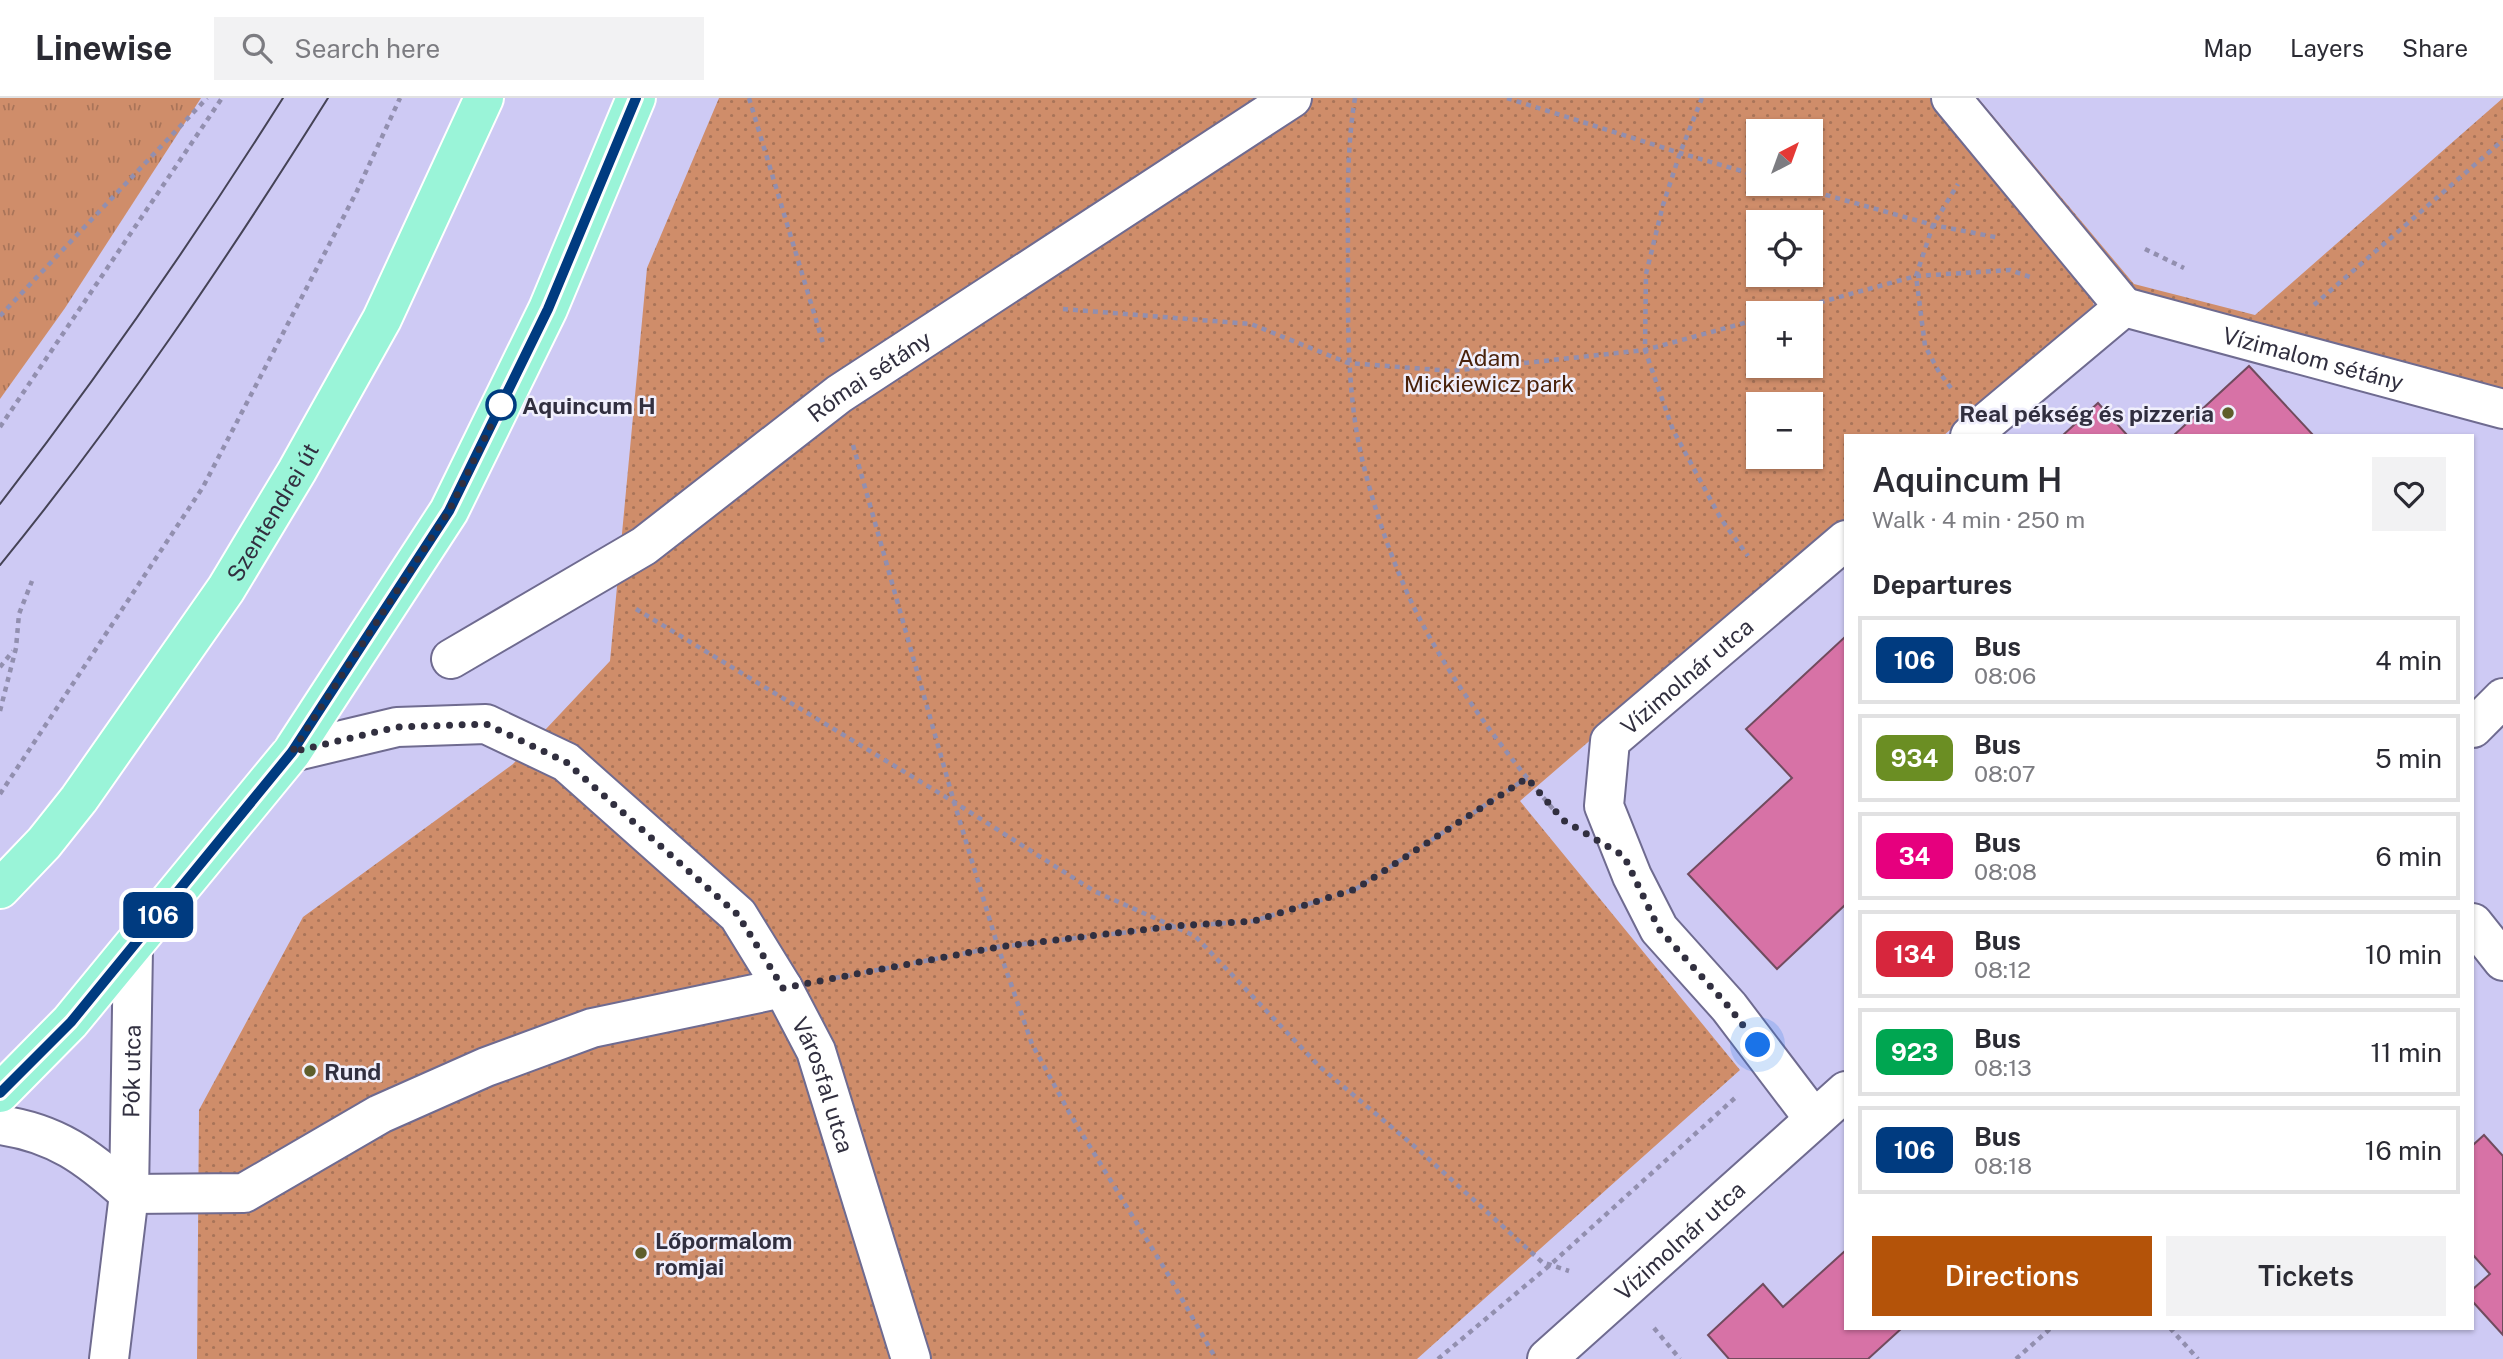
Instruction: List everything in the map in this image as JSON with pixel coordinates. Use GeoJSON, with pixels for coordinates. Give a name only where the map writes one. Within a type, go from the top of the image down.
{"type":"FeatureCollection","features":[{"type":"Feature","properties":{"kind":"main road","name":"Szentendrei út"},"geometry":{"type":"LineString","coordinates":[[0,889],[44,843],[79,799],[226,589],[297,471],[382,319],[484,98]]}},
{"type":"Feature","properties":{"kind":"main road"},"geometry":{"type":"LineString","coordinates":[[0,1093],[71,1022],[292,752],[449,511],[548,309],[636,98]]}},
{"type":"Feature","properties":{"kind":"street","name":"Római sétány"},"geometry":{"type":"LineString","coordinates":[[451,659],[644,546],[839,394],[1292,98]]}},
{"type":"Feature","properties":{"kind":"street"},"geometry":{"type":"LineString","coordinates":[[1951,98],[2124,307],[1975,432]]}},
{"type":"Feature","properties":{"kind":"street","name":"Vízimalom sétány"},"geometry":{"type":"LineString","coordinates":[[2124,307],[2503,409]]}},
{"type":"Feature","properties":{"kind":"street","name":"Vízimolnár utca"},"geometry":{"type":"LineString","coordinates":[[1814,1119],[1729,1007],[1659,929],[1632,876],[1604,806],[1610,741],[1844,542]]}},
{"type":"Feature","properties":{"kind":"street"},"geometry":{"type":"LineString","coordinates":[[2474,727],[2503,698]]}},
{"type":"Feature","properties":{"kind":"street","name":"Városfal utca"},"geometry":{"type":"LineString","coordinates":[[292,752],[397,727],[486,724],[566,762],[738,915],[783,988],[816,1051],[911,1359]]}},
{"type":"Feature","properties":{"kind":"street"},"geometry":{"type":"LineString","coordinates":[[2474,924],[2503,961]]}},
{"type":"Feature","properties":{"kind":"street","name":"Pók utca"},"geometry":{"type":"LineString","coordinates":[[109,1359],[129,1194],[133,948]]}},
{"type":"Feature","properties":{"kind":"street"},"geometry":{"type":"LineString","coordinates":[[0,1125],[28,1129],[76,1150],[96,1163],[129,1194],[244,1193],[380,1114],[486,1067],[592,1028],[783,988]]}},
{"type":"Feature","properties":{"kind":"street","name":"Vízimolnár utca"},"geometry":{"type":"LineString","coordinates":[[1554,1357],[1623,1290],[1844,1093]]}},
{"type":"Feature","properties":{"kind":"path"},"geometry":{"type":"LineString","coordinates":[[0,316],[207,98]]}},
{"type":"Feature","properties":{"kind":"path"},"geometry":{"type":"LineString","coordinates":[[0,427],[222,98]]}},
{"type":"Feature","properties":{"kind":"path"},"geometry":{"type":"LineString","coordinates":[[0,794],[203,487],[357,191],[400,98]]}},
{"type":"Feature","properties":{"kind":"path"},"geometry":{"type":"LineString","coordinates":[[749,98],[839,394],[954,802],[998,947],[1032,1044],[1070,1114],[1216,1359]]}},
{"type":"Feature","properties":{"kind":"path"},"geometry":{"type":"LineString","coordinates":[[1355,98],[1348,137],[1348,363],[1362,461],[1383,532],[1424,627],[1479,715],[1554,809]]}},
{"type":"Feature","properties":{"kind":"path"},"geometry":{"type":"LineString","coordinates":[[1507,98],[1746,172]]}},
{"type":"Feature","properties":{"kind":"path"},"geometry":{"type":"LineString","coordinates":[[1702,98],[1680,153],[1646,274],[1645,350],[1673,430],[1721,519],[1779,597]]}},
{"type":"Feature","properties":{"kind":"path"},"geometry":{"type":"LineString","coordinates":[[2306,313],[2503,140]]}},
{"type":"Feature","properties":{"kind":"path"},"geometry":{"type":"LineString","coordinates":[[1975,432],[1925,346],[1916,276],[1933,225],[1966,173],[1993,148]]}},
{"type":"Feature","properties":{"kind":"path"},"geometry":{"type":"LineString","coordinates":[[1824,194],[1933,225],[2006,240]]}},
{"type":"Feature","properties":{"kind":"path"},"geometry":{"type":"LineString","coordinates":[[2138,246],[2186,269]]}},
{"type":"Feature","properties":{"kind":"path"},"geometry":{"type":"LineString","coordinates":[[1823,301],[1916,276],[2010,270],[2035,278]]}},
{"type":"Feature","properties":{"kind":"path"},"geometry":{"type":"LineString","coordinates":[[1057,308],[1251,324],[1348,363],[1451,371],[1645,350],[1746,323]]}},
{"type":"Feature","properties":{"kind":"path"},"geometry":{"type":"LineString","coordinates":[[588,579],[954,802],[1094,891],[1195,936],[1319,1066],[1420,1151],[1542,1262],[1623,1290]]}},
{"type":"Feature","properties":{"kind":"path"},"geometry":{"type":"LineString","coordinates":[[0,711],[16,648],[19,614],[32,581]]}},
{"type":"Feature","properties":{"kind":"path"},"geometry":{"type":"LineString","coordinates":[[0,667],[16,648]]}},
{"type":"Feature","properties":{"kind":"path"},"geometry":{"type":"LineString","coordinates":[[783,988],[998,947],[1174,926],[1254,921],[1356,889],[1527,778]]}},
{"type":"Feature","properties":{"kind":"path"},"geometry":{"type":"LineString","coordinates":[[1438,1359],[1550,1265],[1772,1064]]}},
{"type":"Feature","properties":{"kind":"path"},"geometry":{"type":"LineString","coordinates":[[2016,1359],[2049,1330]]}},
{"type":"Feature","properties":{"kind":"path"},"geometry":{"type":"LineString","coordinates":[[2172,1330],[2198,1359]]}},
{"type":"Feature","properties":{"kind":"green space"},"geometry":{"type":"Polygon","coordinates":[[[0,98],[201,98],[65,308],[0,399],[0,98]]]}},
{"type":"Feature","properties":{"kind":"green space","name":"Adam Mickiewicz park"},"geometry":{"type":"Polygon","coordinates":[[[719,98],[1978,98],[2134,284],[2255,315],[2503,98],[2503,394],[2103,294],[2094,305],[1945,434],[1844,434],[1844,521],[1520,801],[1740,1070],[1417,1359],[197,1359],[199,1110],[303,917],[513,764],[610,661],[647,268],[719,98]]]}},
{"type":"Feature","properties":{"kind":"building"},"geometry":{"type":"Polygon","coordinates":[[[2249,366],[2312,434],[2175,434],[2249,366]]]}},
{"type":"Feature","properties":{"kind":"building"},"geometry":{"type":"Polygon","coordinates":[[[2098,403],[2126,434],[2064,434],[2098,403]]]}},
{"type":"Feature","properties":{"kind":"building"},"geometry":{"type":"Polygon","coordinates":[[[1844,638],[1844,906],[1777,969],[1688,874],[1792,778],[1746,729],[1844,638]]]}},
{"type":"Feature","properties":{"kind":"building"},"geometry":{"type":"Polygon","coordinates":[[[2484,1135],[2503,1156],[2503,1335],[2474,1303],[2474,1288],[2490,1274],[2474,1256],[2474,1144],[2484,1135]]]}},
{"type":"Feature","properties":{"kind":"building"},"geometry":{"type":"Polygon","coordinates":[[[1844,1252],[1844,1330],[1900,1330],[1868,1359],[1729,1359],[1708,1335],[1763,1284],[1783,1307],[1844,1252]]]}},
{"type":"Feature","properties":{"kind":"tram line"},"geometry":{"type":"LineString","coordinates":[[0,504],[146,304],[283,98]]}},
{"type":"Feature","properties":{"kind":"tram line"},"geometry":{"type":"LineString","coordinates":[[0,565],[88,453],[171,337],[328,98]]}},
{"type":"Feature","properties":{"kind":"bus line","name":"106"},"geometry":{"type":"LineString","coordinates":[[0,1093],[71,1022],[292,752],[449,511],[548,309],[636,98]]}},
{"type":"Feature","properties":{"kind":"place","name":"Aquincum H"},"geometry":{"type":"Point","coordinates":[501,405]}},
{"type":"Feature","properties":{"kind":"place","name":"Real pékség és pizzeria"},"geometry":{"type":"Point","coordinates":[2228,413]}},
{"type":"Feature","properties":{"kind":"place","name":"Rund"},"geometry":{"type":"Point","coordinates":[310,1071]}},
{"type":"Feature","properties":{"kind":"place","name":"Lőpormalom romjai"},"geometry":{"type":"Point","coordinates":[641,1253]}},
{"type":"Feature","properties":{"kind":"route"},"geometry":{"type":"LineString","coordinates":[[501,405],[504,399],[449,511],[292,752],[397,727],[486,724],[566,762],[738,915],[783,988],[998,947],[1174,926],[1254,921],[1356,889],[1527,778],[1563,820],[1624,856],[1659,929],[1729,1007],[1758,1045]]}}]}
